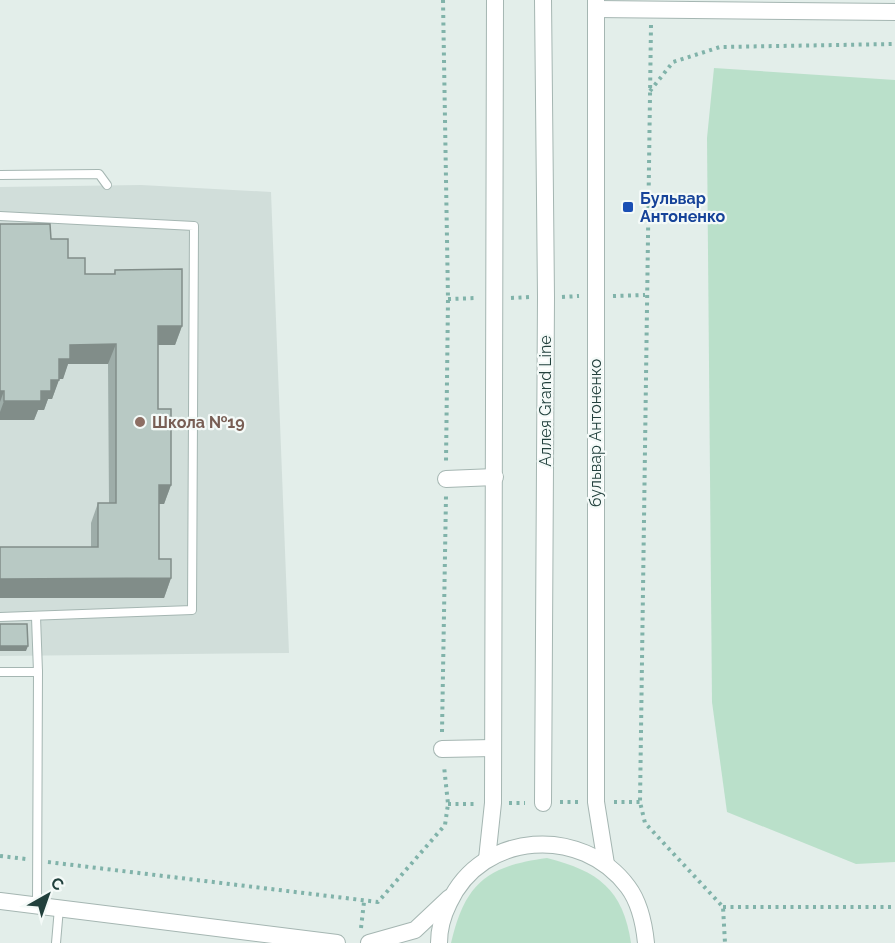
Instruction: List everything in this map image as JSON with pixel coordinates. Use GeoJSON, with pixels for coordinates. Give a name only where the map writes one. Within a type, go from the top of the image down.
{"type":"FeatureCollection","features":[{"type":"Feature","properties":{"kind":"street"},"geometry":{"type":"LineString","coordinates":[[487,859],[493,803],[494,748],[495,0]]}},
{"type":"Feature","properties":{"kind":"street","name":"Аллея Grand Line"},"geometry":{"type":"LineString","coordinates":[[543,0],[546,297],[543,803]]}},
{"type":"Feature","properties":{"kind":"street"},"geometry":{"type":"LineString","coordinates":[[596,5],[651,10],[895,12]]}},
{"type":"Feature","properties":{"kind":"street","name":"бульвар Антоненко"},"geometry":{"type":"LineString","coordinates":[[596,5],[596,790],[606,864]]}},
{"type":"Feature","properties":{"kind":"street"},"geometry":{"type":"LineString","coordinates":[[446,479],[495,477]]}},
{"type":"Feature","properties":{"kind":"street"},"geometry":{"type":"LineString","coordinates":[[442,749],[494,748]]}},
{"type":"Feature","properties":{"kind":"street"},"geometry":{"type":"LineString","coordinates":[[365,938],[415,930],[453,893],[468,874],[487,859],[516,846],[548,843],[579,849],[606,864],[628,888],[643,916],[646,943]]}},
{"type":"Feature","properties":{"kind":"street"},"geometry":{"type":"LineString","coordinates":[[439,943],[444,914],[453,893]]}},
{"type":"Feature","properties":{"kind":"street"},"geometry":{"type":"LineString","coordinates":[[0,901],[337,943]]}},
{"type":"Feature","properties":{"kind":"lane"},"geometry":{"type":"LineString","coordinates":[[0,175],[99,174],[107,185]]}},
{"type":"Feature","properties":{"kind":"lane"},"geometry":{"type":"LineString","coordinates":[[0,216],[194,226],[192,610],[0,617]]}},
{"type":"Feature","properties":{"kind":"lane"},"geometry":{"type":"LineString","coordinates":[[36,617],[38,672],[37,905]]}},
{"type":"Feature","properties":{"kind":"lane"},"geometry":{"type":"LineString","coordinates":[[0,672],[38,672]]}},
{"type":"Feature","properties":{"kind":"lane"},"geometry":{"type":"LineString","coordinates":[[56,943],[59,908]]}},
{"type":"Feature","properties":{"kind":"path"},"geometry":{"type":"LineString","coordinates":[[0,856],[378,902],[445,825],[448,804],[442,749],[448,299],[443,0]]}},
{"type":"Feature","properties":{"kind":"path"},"geometry":{"type":"LineString","coordinates":[[651,10],[640,801],[645,823],[723,907],[725,943]]}},
{"type":"Feature","properties":{"kind":"path"},"geometry":{"type":"LineString","coordinates":[[649,92],[673,62],[720,47],[895,44]]}},
{"type":"Feature","properties":{"kind":"path"},"geometry":{"type":"LineString","coordinates":[[364,902],[365,938]]}},
{"type":"Feature","properties":{"kind":"path"},"geometry":{"type":"LineString","coordinates":[[723,907],[895,907]]}},
{"type":"Feature","properties":{"kind":"shaded area","name":"Школа №19"},"geometry":{"type":"Polygon","coordinates":[[[141,185],[271,192],[289,653],[0,656],[0,187],[141,185]]]}},
{"type":"Feature","properties":{"kind":"green space"},"geometry":{"type":"Polygon","coordinates":[[[714,68],[895,80],[895,862],[856,864],[727,812],[712,702],[707,138],[714,68]]]}},
{"type":"Feature","properties":{"kind":"green space"},"geometry":{"type":"Polygon","coordinates":[[[547,858],[581,869],[605,885],[622,909],[631,943],[451,943],[463,906],[482,881],[509,866],[547,858]]]}},
{"type":"Feature","properties":{"kind":"building"},"geometry":{"type":"Polygon","coordinates":[[[0,224],[50,224],[51,239],[68,239],[68,258],[85,258],[85,274],[115,274],[115,270],[182,269],[182,326],[158,326],[158,409],[171,409],[171,485],[159,485],[159,559],[171,559],[171,578],[0,579],[0,547],[98,547],[98,503],[116,503],[116,344],[70,345],[70,359],[59,359],[59,380],[51,380],[51,391],[41,391],[41,401],[4,401],[4,391],[0,391],[0,224]]]}},
{"type":"Feature","properties":{"kind":"building"},"geometry":{"type":"Polygon","coordinates":[[[0,624],[27,624],[28,646],[0,646],[0,624]]]}},
{"type":"Feature","properties":{"kind":"place","name":"Бульвар Антоненко"},"geometry":{"type":"Point","coordinates":[628,207]}},
{"type":"Feature","properties":{"kind":"place","name":"Школа №19"},"geometry":{"type":"Point","coordinates":[140,422]}}]}
